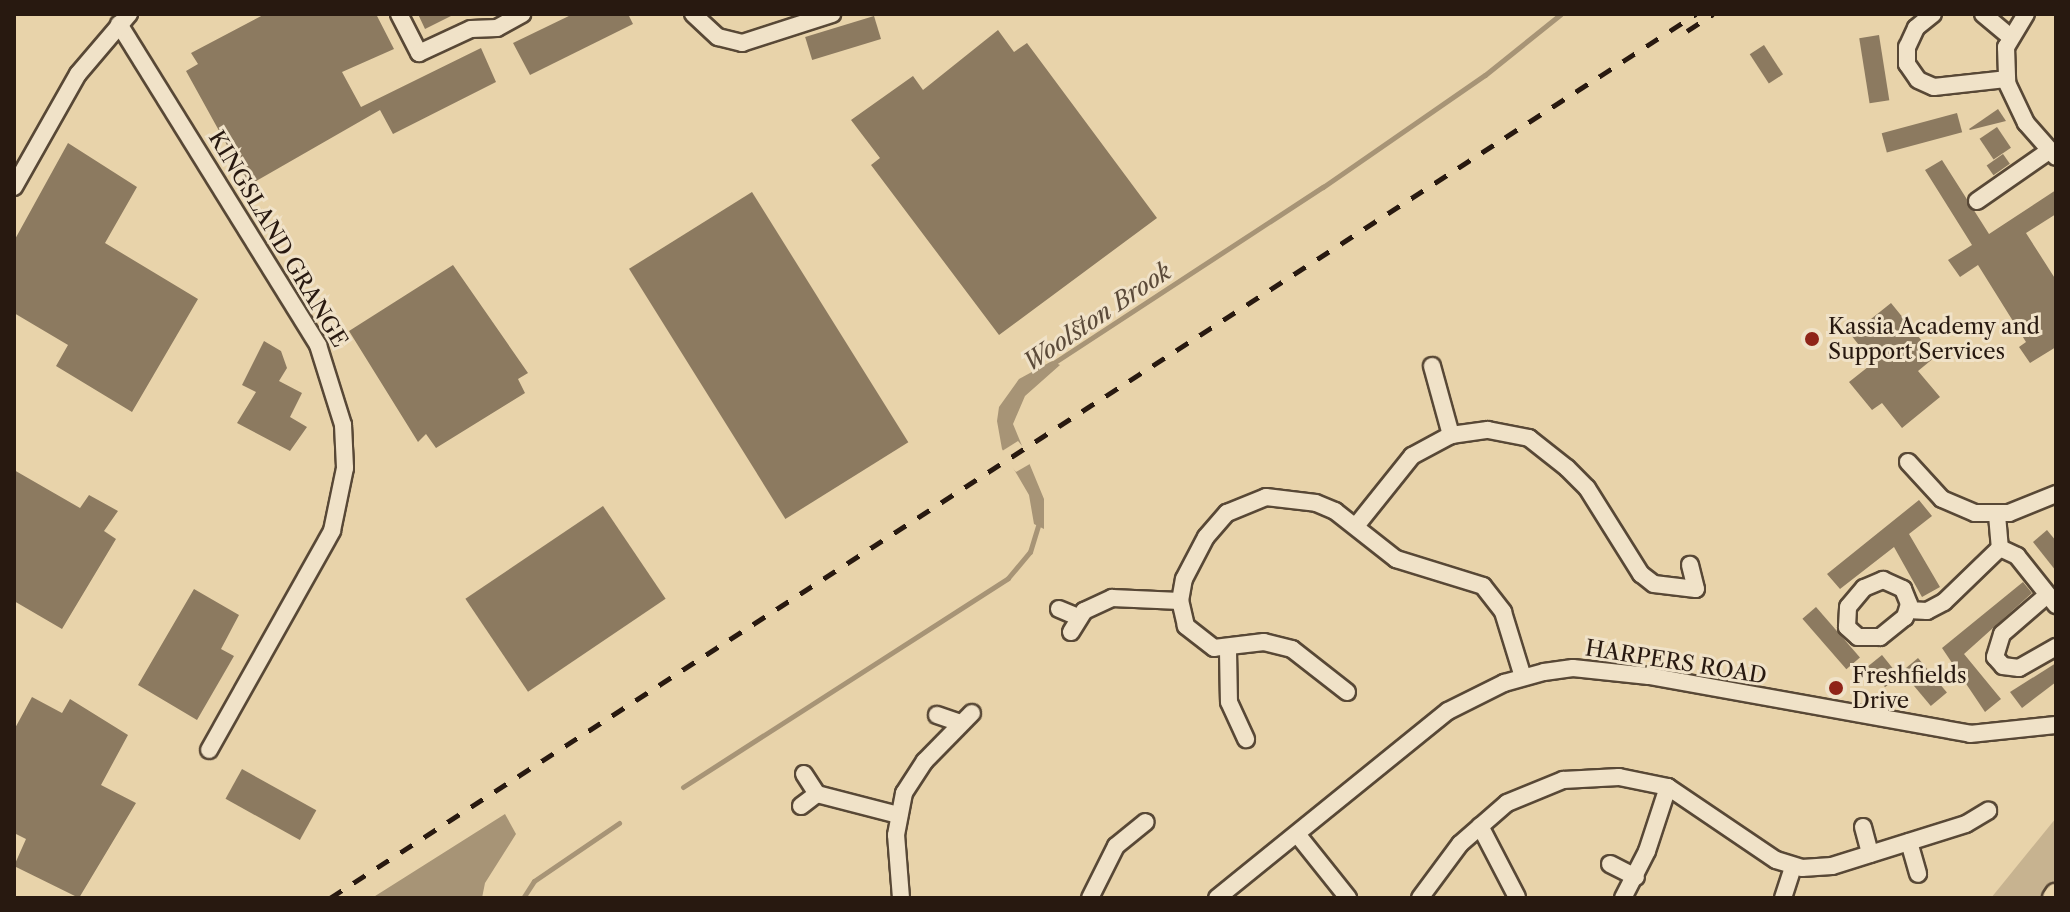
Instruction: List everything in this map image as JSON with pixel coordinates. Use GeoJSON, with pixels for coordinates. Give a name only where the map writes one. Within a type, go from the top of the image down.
{"type":"FeatureCollection","features":[{"type":"Feature","properties":{"kind":"street"},"geometry":{"type":"LineString","coordinates":[[399,14],[419,53],[471,29],[497,28],[522,14]]}},
{"type":"Feature","properties":{"kind":"street"},"geometry":{"type":"LineString","coordinates":[[693,14],[718,37],[742,43],[832,14]]}},
{"type":"Feature","properties":{"kind":"street"},"geometry":{"type":"LineString","coordinates":[[1933,14],[1916,28],[1907,47],[1907,64],[1918,80],[1934,87],[2006,79]]}},
{"type":"Feature","properties":{"kind":"street"},"geometry":{"type":"LineString","coordinates":[[1983,14],[2009,36]]}},
{"type":"Feature","properties":{"kind":"street"},"geometry":{"type":"LineString","coordinates":[[1977,201],[2053,153],[2026,123],[2006,79],[2009,36],[2026,14]]}},
{"type":"Feature","properties":{"kind":"street","name":"KINGSLAND GRANGE"},"geometry":{"type":"LineString","coordinates":[[14,187],[78,74],[124,19],[318,345],[343,425],[345,468],[332,531],[209,750]]}},
{"type":"Feature","properties":{"kind":"street"},"geometry":{"type":"LineString","coordinates":[[1432,366],[1451,435]]}},
{"type":"Feature","properties":{"kind":"street"},"geometry":{"type":"LineString","coordinates":[[1356,526],[1412,456],[1451,435],[1488,430],[1529,438],[1587,488],[1641,574],[1654,584],[1696,589],[1690,565]]}},
{"type":"Feature","properties":{"kind":"street"},"geometry":{"type":"LineString","coordinates":[[1908,462],[1951,505],[1997,515],[2056,494]]}},
{"type":"Feature","properties":{"kind":"street"},"geometry":{"type":"LineString","coordinates":[[1349,693],[1278,643],[1228,651],[1201,642],[1186,626],[1180,601],[1184,579],[1206,537],[1227,513],[1253,501],[1281,496],[1316,503],[1356,526],[1396,559],[1483,586],[1503,612],[1523,677]]}},
{"type":"Feature","properties":{"kind":"street"},"geometry":{"type":"LineString","coordinates":[[1997,515],[2000,548]]}},
{"type":"Feature","properties":{"kind":"street"},"geometry":{"type":"LineString","coordinates":[[2000,548],[2017,556],[2051,600],[2002,634],[1995,657],[2003,666],[2019,668],[2056,647]]}},
{"type":"Feature","properties":{"kind":"street"},"geometry":{"type":"LineString","coordinates":[[1908,610],[1927,611],[1944,602],[2000,548]]}},
{"type":"Feature","properties":{"kind":"street"},"geometry":{"type":"LineString","coordinates":[[1059,609],[1075,624],[1094,603],[1112,598],[1180,601]]}},
{"type":"Feature","properties":{"kind":"street"},"geometry":{"type":"LineString","coordinates":[[1228,651],[1229,702],[1247,740]]}},
{"type":"Feature","properties":{"kind":"street","name":"HARPERS ROAD"},"geometry":{"type":"LineString","coordinates":[[1217,898],[1448,711],[1523,677],[1573,668],[1607,670],[1970,734],[2056,725]]}},
{"type":"Feature","properties":{"kind":"street"},"geometry":{"type":"LineString","coordinates":[[901,898],[899,815],[904,793],[925,761],[966,718],[937,715]]}},
{"type":"Feature","properties":{"kind":"street"},"geometry":{"type":"LineString","coordinates":[[804,774],[817,794],[899,815]]}},
{"type":"Feature","properties":{"kind":"street"},"geometry":{"type":"LineString","coordinates":[[1420,898],[1480,826],[1535,788],[1563,780],[1619,777],[1668,787],[1793,867],[1821,868],[1870,854],[1966,824],[1988,811]]}},
{"type":"Feature","properties":{"kind":"street"},"geometry":{"type":"LineString","coordinates":[[1623,898],[1636,877],[1668,787]]}},
{"type":"Feature","properties":{"kind":"street"},"geometry":{"type":"LineString","coordinates":[[801,806],[817,794]]}},
{"type":"Feature","properties":{"kind":"street"},"geometry":{"type":"LineString","coordinates":[[1090,898],[1116,846],[1146,822]]}},
{"type":"Feature","properties":{"kind":"street"},"geometry":{"type":"LineString","coordinates":[[1480,826],[1517,897]]}},
{"type":"Feature","properties":{"kind":"street"},"geometry":{"type":"LineString","coordinates":[[1863,827],[1870,854]]}},
{"type":"Feature","properties":{"kind":"street"},"geometry":{"type":"LineString","coordinates":[[1297,834],[1348,898]]}},
{"type":"Feature","properties":{"kind":"street"},"geometry":{"type":"LineString","coordinates":[[1909,842],[1918,874]]}},
{"type":"Feature","properties":{"kind":"street"},"geometry":{"type":"LineString","coordinates":[[1610,864],[1636,877]]}},
{"type":"Feature","properties":{"kind":"street"},"geometry":{"type":"LineString","coordinates":[[1783,898],[1793,867]]}},
{"type":"Feature","properties":{"kind":"shaded area"},"geometry":{"type":"Polygon","coordinates":[[[1052,361],[1060,365],[1025,396],[1013,424],[1044,499],[1044,529],[1034,524],[1029,495],[1002,449],[997,421],[999,407],[1019,379],[1052,361]]]}},
{"type":"Feature","properties":{"kind":"shaded area"},"geometry":{"type":"Polygon","coordinates":[[[505,814],[516,834],[485,883],[482,898],[372,898],[505,814]]]}},
{"type":"Feature","properties":{"kind":"shaded area"},"geometry":{"type":"Polygon","coordinates":[[[2056,818],[2056,881],[2042,898],[1991,898],[2056,818]]]}},
{"type":"Feature","properties":{"kind":"pier"},"geometry":{"type":"Polygon","coordinates":[[[1018,441],[1035,461],[1016,472],[999,453],[1018,441]]]}},
{"type":"Feature","properties":{"kind":"building"},"geometry":{"type":"Polygon","coordinates":[[[265,14],[376,14],[394,49],[342,72],[361,107],[481,48],[496,82],[393,134],[380,110],[249,185],[186,71],[198,64],[191,53],[265,14]]]}},
{"type":"Feature","properties":{"kind":"building"},"geometry":{"type":"Polygon","coordinates":[[[418,14],[455,14],[425,29],[418,14]]]}},
{"type":"Feature","properties":{"kind":"building"},"geometry":{"type":"Polygon","coordinates":[[[573,14],[628,14],[633,24],[530,75],[513,43],[573,14]]]}},
{"type":"Feature","properties":{"kind":"building"},"geometry":{"type":"Polygon","coordinates":[[[874,16],[881,39],[812,60],[805,37],[874,16]]]}},
{"type":"Feature","properties":{"kind":"building"},"geometry":{"type":"Polygon","coordinates":[[[998,30],[1014,52],[1027,43],[1157,218],[999,335],[871,165],[880,158],[851,120],[913,76],[923,90],[998,30]]]}},
{"type":"Feature","properties":{"kind":"building"},"geometry":{"type":"Polygon","coordinates":[[[1879,35],[1889,100],[1870,103],[1859,38],[1879,35]]]}},
{"type":"Feature","properties":{"kind":"building"},"geometry":{"type":"Polygon","coordinates":[[[1764,45],[1783,74],[1769,84],[1750,54],[1764,45]]]}},
{"type":"Feature","properties":{"kind":"building"},"geometry":{"type":"Polygon","coordinates":[[[1998,109],[2006,121],[1969,129],[1998,109]]]}},
{"type":"Feature","properties":{"kind":"building"},"geometry":{"type":"Polygon","coordinates":[[[1957,113],[1962,132],[1887,153],[1882,133],[1957,113]]]}},
{"type":"Feature","properties":{"kind":"building"},"geometry":{"type":"Polygon","coordinates":[[[1997,127],[2011,148],[1994,159],[1980,139],[1997,127]]]}},
{"type":"Feature","properties":{"kind":"building"},"geometry":{"type":"Polygon","coordinates":[[[68,143],[137,187],[105,243],[198,299],[132,412],[56,366],[68,345],[14,313],[14,241],[68,143]]]}},
{"type":"Feature","properties":{"kind":"building"},"geometry":{"type":"Polygon","coordinates":[[[2003,154],[2010,164],[1993,175],[1987,165],[2003,154]]]}},
{"type":"Feature","properties":{"kind":"building"},"geometry":{"type":"Polygon","coordinates":[[[1942,160],[1989,234],[2056,190],[2056,214],[2026,233],[2056,280],[2056,347],[2030,363],[2019,347],[2026,342],[1978,265],[1960,277],[1948,260],[1972,245],[1925,170],[1942,160]]]}},
{"type":"Feature","properties":{"kind":"building"},"geometry":{"type":"Polygon","coordinates":[[[752,192],[908,442],[785,519],[629,269],[752,192]]]}},
{"type":"Feature","properties":{"kind":"building"},"geometry":{"type":"Polygon","coordinates":[[[453,265],[528,373],[518,379],[525,393],[436,448],[426,434],[418,442],[349,331],[453,265]]]}},
{"type":"Feature","properties":{"kind":"building"},"geometry":{"type":"Polygon","coordinates":[[[1891,303],[1935,357],[1918,371],[1940,397],[1902,428],[1882,403],[1872,410],[1849,382],[1873,363],[1851,335],[1891,303]]]}},
{"type":"Feature","properties":{"kind":"building"},"geometry":{"type":"Polygon","coordinates":[[[264,341],[281,351],[287,368],[279,381],[302,393],[290,417],[307,427],[290,451],[237,423],[256,392],[242,385],[264,341]]]}},
{"type":"Feature","properties":{"kind":"building"},"geometry":{"type":"Polygon","coordinates":[[[14,470],[80,508],[89,495],[118,511],[104,531],[116,539],[62,629],[14,601],[14,470]]]}},
{"type":"Feature","properties":{"kind":"building"},"geometry":{"type":"Polygon","coordinates":[[[1919,500],[1932,516],[1909,534],[1940,587],[1922,597],[1894,547],[1840,589],[1827,574],[1919,500]]]}},
{"type":"Feature","properties":{"kind":"building"},"geometry":{"type":"Polygon","coordinates":[[[603,506],[666,599],[528,692],[465,599],[603,506]]]}},
{"type":"Feature","properties":{"kind":"building"},"geometry":{"type":"Polygon","coordinates":[[[2047,530],[2056,541],[2056,571],[2033,542],[2047,530]]]}},
{"type":"Feature","properties":{"kind":"building"},"geometry":{"type":"Polygon","coordinates":[[[2023,582],[2032,593],[1964,654],[2001,699],[1985,712],[1942,648],[2023,582]]]}},
{"type":"Feature","properties":{"kind":"building"},"geometry":{"type":"Polygon","coordinates":[[[194,589],[239,615],[221,649],[234,656],[197,720],[138,685],[194,589]]]}},
{"type":"Feature","properties":{"kind":"building"},"geometry":{"type":"Polygon","coordinates":[[[1816,607],[1860,658],[1846,669],[1802,619],[1816,607]]]}},
{"type":"Feature","properties":{"kind":"building"},"geometry":{"type":"Polygon","coordinates":[[[1882,655],[1899,676],[1885,687],[1868,666],[1882,655]]]}},
{"type":"Feature","properties":{"kind":"building"},"geometry":{"type":"Polygon","coordinates":[[[1918,658],[1947,692],[1931,706],[1902,671],[1918,658]]]}},
{"type":"Feature","properties":{"kind":"building"},"geometry":{"type":"Polygon","coordinates":[[[2056,663],[2056,682],[2022,708],[2010,692],[2056,663]]]}},
{"type":"Feature","properties":{"kind":"building"},"geometry":{"type":"Polygon","coordinates":[[[32,697],[62,713],[70,699],[128,735],[101,785],[136,803],[79,898],[14,866],[26,839],[14,833],[14,730],[32,697]]]}},
{"type":"Feature","properties":{"kind":"building"},"geometry":{"type":"Polygon","coordinates":[[[242,769],[316,810],[300,840],[226,799],[242,769]]]}},
{"type":"Feature","properties":{"kind":"waterway","name":"Woolston Brook"},"geometry":{"type":"LineString","coordinates":[[1052,364],[1323,187],[1485,75],[1561,14]]}},
{"type":"Feature","properties":{"kind":"waterway","name":"Woolston Brook"},"geometry":{"type":"LineString","coordinates":[[683,787],[1008,578],[1030,552],[1039,523]]}},
{"type":"Feature","properties":{"kind":"waterway","name":"Woolston Brook"},"geometry":{"type":"LineString","coordinates":[[523,898],[534,881],[619,823]]}},
{"type":"Feature","properties":{"kind":"railway"},"geometry":{"type":"LineString","coordinates":[[330,898],[1696,14]]}},
{"type":"Feature","properties":{"kind":"railway"},"geometry":{"type":"LineString","coordinates":[[1687,31],[1713,14]]}},
{"type":"Feature","properties":{"kind":"place","name":"Kassia Academy and Support Services"},"geometry":{"type":"Point","coordinates":[1812,339]}},
{"type":"Feature","properties":{"kind":"place","name":"Freshfields Drive"},"geometry":{"type":"Point","coordinates":[1836,688]}}]}
